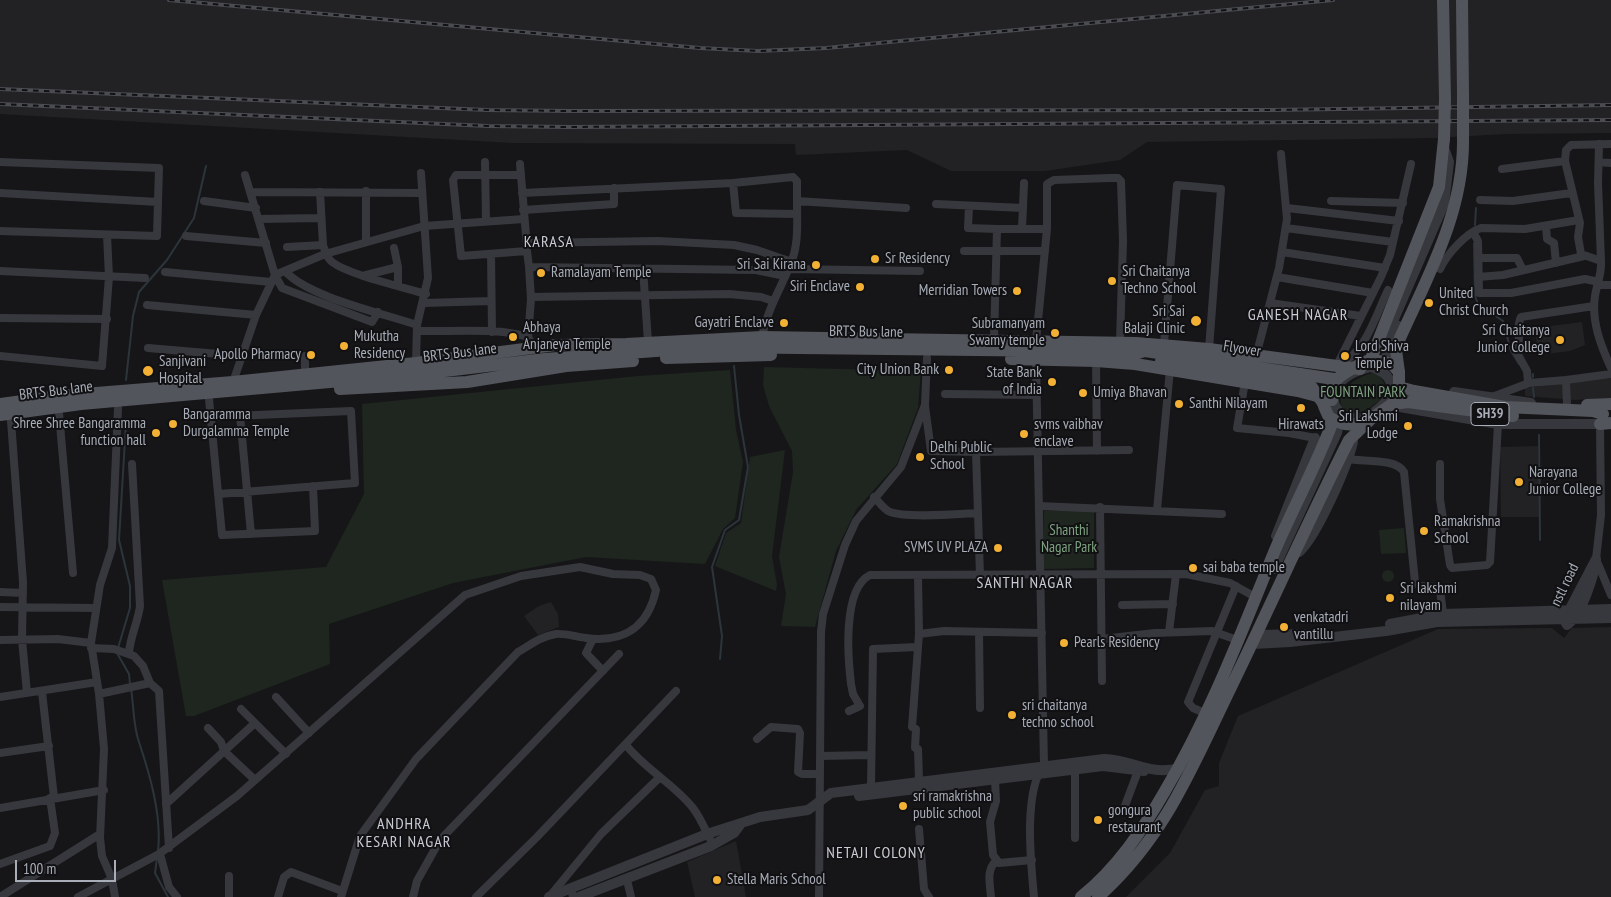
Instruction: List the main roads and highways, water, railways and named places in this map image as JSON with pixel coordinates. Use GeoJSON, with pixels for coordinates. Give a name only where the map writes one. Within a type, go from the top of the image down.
{"type":"FeatureCollection","features":[{"type":"Feature","properties":{"kind":"main road"},"geometry":{"type":"LineString","coordinates":[[1371,367],[1435,200],[1441,178],[1446,99],[1443,0]]}},
{"type":"Feature","properties":{"kind":"main road"},"geometry":{"type":"LineString","coordinates":[[1081,897],[1127,852],[1180,768],[1207,714],[1266,612],[1349,440],[1397,397],[1396,358],[1398,344],[1446,236],[1460,187],[1463,164],[1462,0]]}},
{"type":"Feature","properties":{"kind":"main road"},"geometry":{"type":"LineString","coordinates":[[0,404],[109,391],[234,382],[416,363],[532,342],[648,342],[762,337],[1120,342],[1246,382],[1298,391],[1328,401],[1334,380],[1341,374],[1392,364],[1397,380]]}},
{"type":"Feature","properties":{"kind":"main road","name":"BRTS Bus lane"},"geometry":{"type":"LineString","coordinates":[[4,419],[81,404],[538,365],[682,349],[760,347],[1141,354]]}},
{"type":"Feature","properties":{"kind":"main road"},"geometry":{"type":"LineString","coordinates":[[4,419],[209,399],[467,382],[538,365],[653,359],[764,355],[1096,361],[1164,357],[1209,349],[1337,365],[1371,367]]}},
{"type":"Feature","properties":{"kind":"main road","name":"Flyover"},"geometry":{"type":"LineString","coordinates":[[1141,354],[1334,380]]}},
{"type":"Feature","properties":{"kind":"main road","name":"Flyover"},"geometry":{"type":"LineString","coordinates":[[1164,357],[1295,381],[1311,386],[1328,401],[1325,411],[1336,416]]}},
{"type":"Feature","properties":{"kind":"main road","name":"SH39"},"geometry":{"type":"LineString","coordinates":[[1397,380],[1414,391],[1505,407],[1602,416]]}},
{"type":"Feature","properties":{"kind":"main road","name":"SH39"},"geometry":{"type":"LineString","coordinates":[[1386,405],[1408,402],[1507,416],[1602,416]]}},
{"type":"Feature","properties":{"kind":"main road"},"geometry":{"type":"LineString","coordinates":[[1567,405],[1602,416]]}},
{"type":"Feature","properties":{"kind":"main road"},"geometry":{"type":"LineString","coordinates":[[1098,897],[1145,847],[1166,818],[1250,640],[1255,603],[1276,548],[1336,416],[1342,425],[1370,420]]}},
{"type":"Feature","properties":{"kind":"waterway"},"geometry":{"type":"LineString","coordinates":[[126,380],[133,316],[139,292],[167,260],[194,218],[206,166]]}},
{"type":"Feature","properties":{"kind":"waterway"},"geometry":{"type":"LineString","coordinates":[[1475,225],[1476,208]]}},
{"type":"Feature","properties":{"kind":"waterway"},"geometry":{"type":"LineString","coordinates":[[1474,243],[1475,296],[1478,304],[1503,321],[1511,351],[1519,364]]}},
{"type":"Feature","properties":{"kind":"waterway"},"geometry":{"type":"LineString","coordinates":[[720,659],[722,636],[712,567],[725,530],[739,520],[748,467],[739,415],[734,366]]}},
{"type":"Feature","properties":{"kind":"waterway"},"geometry":{"type":"LineString","coordinates":[[1533,388],[1534,397]]}},
{"type":"Feature","properties":{"kind":"waterway"},"geometry":{"type":"LineString","coordinates":[[118,648],[130,608],[130,586],[119,540],[126,423]]}},
{"type":"Feature","properties":{"kind":"waterway"},"geometry":{"type":"LineString","coordinates":[[1539,435],[1540,540]]}},
{"type":"Feature","properties":{"kind":"waterway"},"geometry":{"type":"LineString","coordinates":[[117,653],[129,674],[130,684]]}},
{"type":"Feature","properties":{"kind":"waterway"},"geometry":{"type":"LineString","coordinates":[[131,689],[137,736],[151,782],[157,810],[158,851]]}},
{"type":"Feature","properties":{"kind":"waterway"},"geometry":{"type":"LineString","coordinates":[[157,858],[155,873],[168,897]]}},
{"type":"Feature","properties":{"kind":"railway"},"geometry":{"type":"LineString","coordinates":[[169,0],[700,48],[758,51],[826,48],[1333,0]]}},
{"type":"Feature","properties":{"kind":"railway"},"geometry":{"type":"LineString","coordinates":[[0,89],[487,110],[570,111],[1271,110],[1611,105]]}},
{"type":"Feature","properties":{"kind":"railway"},"geometry":{"type":"LineString","coordinates":[[0,104],[488,126],[569,127],[1611,120]]}},
{"type":"Feature","properties":{"kind":"place","name":"Sr Residency"},"geometry":{"type":"Point","coordinates":[875,259]}},
{"type":"Feature","properties":{"kind":"place","name":"Sri Sai Kirana"},"geometry":{"type":"Point","coordinates":[816,265]}},
{"type":"Feature","properties":{"kind":"place","name":"Ramalayam Temple"},"geometry":{"type":"Point","coordinates":[541,273]}},
{"type":"Feature","properties":{"kind":"place","name":"Sri Chaitanya Techno School"},"geometry":{"type":"Point","coordinates":[1112,281]}},
{"type":"Feature","properties":{"kind":"place","name":"Siri Enclave"},"geometry":{"type":"Point","coordinates":[860,287]}},
{"type":"Feature","properties":{"kind":"place","name":"Merridian Towers"},"geometry":{"type":"Point","coordinates":[1017,291]}},
{"type":"Feature","properties":{"kind":"place","name":"United Christ Church"},"geometry":{"type":"Point","coordinates":[1429,303]}},
{"type":"Feature","properties":{"kind":"place","name":"Sri Sai Balaji Clinic"},"geometry":{"type":"Point","coordinates":[1196,321]}},
{"type":"Feature","properties":{"kind":"place","name":"Gayatri Enclave"},"geometry":{"type":"Point","coordinates":[784,323]}},
{"type":"Feature","properties":{"kind":"place","name":"Subramanyam Swamy temple"},"geometry":{"type":"Point","coordinates":[1055,333]}},
{"type":"Feature","properties":{"kind":"place","name":"Abhaya Anjaneya Temple"},"geometry":{"type":"Point","coordinates":[513,337]}},
{"type":"Feature","properties":{"kind":"place","name":"Sri Chaitanya Junior College"},"geometry":{"type":"Point","coordinates":[1560,340]}},
{"type":"Feature","properties":{"kind":"place","name":"Mukutha Residency"},"geometry":{"type":"Point","coordinates":[344,346]}},
{"type":"Feature","properties":{"kind":"place","name":"Apollo Pharmacy"},"geometry":{"type":"Point","coordinates":[311,355]}},
{"type":"Feature","properties":{"kind":"place","name":"Lord Shiva Temple"},"geometry":{"type":"Point","coordinates":[1345,356]}},
{"type":"Feature","properties":{"kind":"place","name":"City Union Bank"},"geometry":{"type":"Point","coordinates":[949,370]}},
{"type":"Feature","properties":{"kind":"place","name":"Sanjivani Hospital"},"geometry":{"type":"Point","coordinates":[148,371]}},
{"type":"Feature","properties":{"kind":"place","name":"State Bank of India"},"geometry":{"type":"Point","coordinates":[1052,382]}},
{"type":"Feature","properties":{"kind":"place","name":"Umiya Bhavan"},"geometry":{"type":"Point","coordinates":[1083,393]}},
{"type":"Feature","properties":{"kind":"place","name":"Santhi Nilayam"},"geometry":{"type":"Point","coordinates":[1179,404]}},
{"type":"Feature","properties":{"kind":"place","name":"Hirawats"},"geometry":{"type":"Point","coordinates":[1301,408]}},
{"type":"Feature","properties":{"kind":"place","name":"Bangaramma Durgalamma Temple"},"geometry":{"type":"Point","coordinates":[173,424]}},
{"type":"Feature","properties":{"kind":"place","name":"Sri Lakshmi Lodge"},"geometry":{"type":"Point","coordinates":[1408,426]}},
{"type":"Feature","properties":{"kind":"place","name":"Shree Shree Bangaramma function hall"},"geometry":{"type":"Point","coordinates":[156,433]}},
{"type":"Feature","properties":{"kind":"place","name":"svms vaibhav enclave"},"geometry":{"type":"Point","coordinates":[1024,434]}},
{"type":"Feature","properties":{"kind":"place","name":"Delhi Public School"},"geometry":{"type":"Point","coordinates":[920,457]}},
{"type":"Feature","properties":{"kind":"place","name":"Narayana Junior College"},"geometry":{"type":"Point","coordinates":[1519,482]}},
{"type":"Feature","properties":{"kind":"place","name":"Ramakrishna School"},"geometry":{"type":"Point","coordinates":[1424,531]}},
{"type":"Feature","properties":{"kind":"place","name":"SVMS UV PLAZA"},"geometry":{"type":"Point","coordinates":[998,548]}},
{"type":"Feature","properties":{"kind":"place","name":"sai baba temple"},"geometry":{"type":"Point","coordinates":[1193,568]}},
{"type":"Feature","properties":{"kind":"place","name":"Sri lakshmi nilayam"},"geometry":{"type":"Point","coordinates":[1390,598]}},
{"type":"Feature","properties":{"kind":"place","name":"venkatadri vantillu"},"geometry":{"type":"Point","coordinates":[1284,627]}},
{"type":"Feature","properties":{"kind":"place","name":"Pearls Residency"},"geometry":{"type":"Point","coordinates":[1064,643]}},
{"type":"Feature","properties":{"kind":"place","name":"sri chaitanya techno school"},"geometry":{"type":"Point","coordinates":[1012,715]}},
{"type":"Feature","properties":{"kind":"place","name":"sri ramakrishna public school"},"geometry":{"type":"Point","coordinates":[903,806]}},
{"type":"Feature","properties":{"kind":"place","name":"gongura restaurant"},"geometry":{"type":"Point","coordinates":[1098,820]}},
{"type":"Feature","properties":{"kind":"place","name":"Stella Maris School"},"geometry":{"type":"Point","coordinates":[717,880]}},
{"type":"Feature","properties":{"kind":"district","name":"KARASA"},"geometry":{"type":"Point","coordinates":[549,242]}},
{"type":"Feature","properties":{"kind":"district","name":"GANESH NAGAR"},"geometry":{"type":"Point","coordinates":[1298,315]}},
{"type":"Feature","properties":{"kind":"district","name":"SANTHI NAGAR"},"geometry":{"type":"Point","coordinates":[1025,583]}},
{"type":"Feature","properties":{"kind":"district","name":"ANDHRA KESARI NAGAR"},"geometry":{"type":"Point","coordinates":[404,833]}},
{"type":"Feature","properties":{"kind":"district","name":"NETAJI COLONY"},"geometry":{"type":"Point","coordinates":[876,853]}},
{"type":"Feature","properties":{"kind":"park label","name":"FOUNTAIN PARK"},"geometry":{"type":"Point","coordinates":[1363,393]}},
{"type":"Feature","properties":{"kind":"park label","name":"Shanthi Nagar Park"},"geometry":{"type":"Point","coordinates":[1069,540]}}]}
